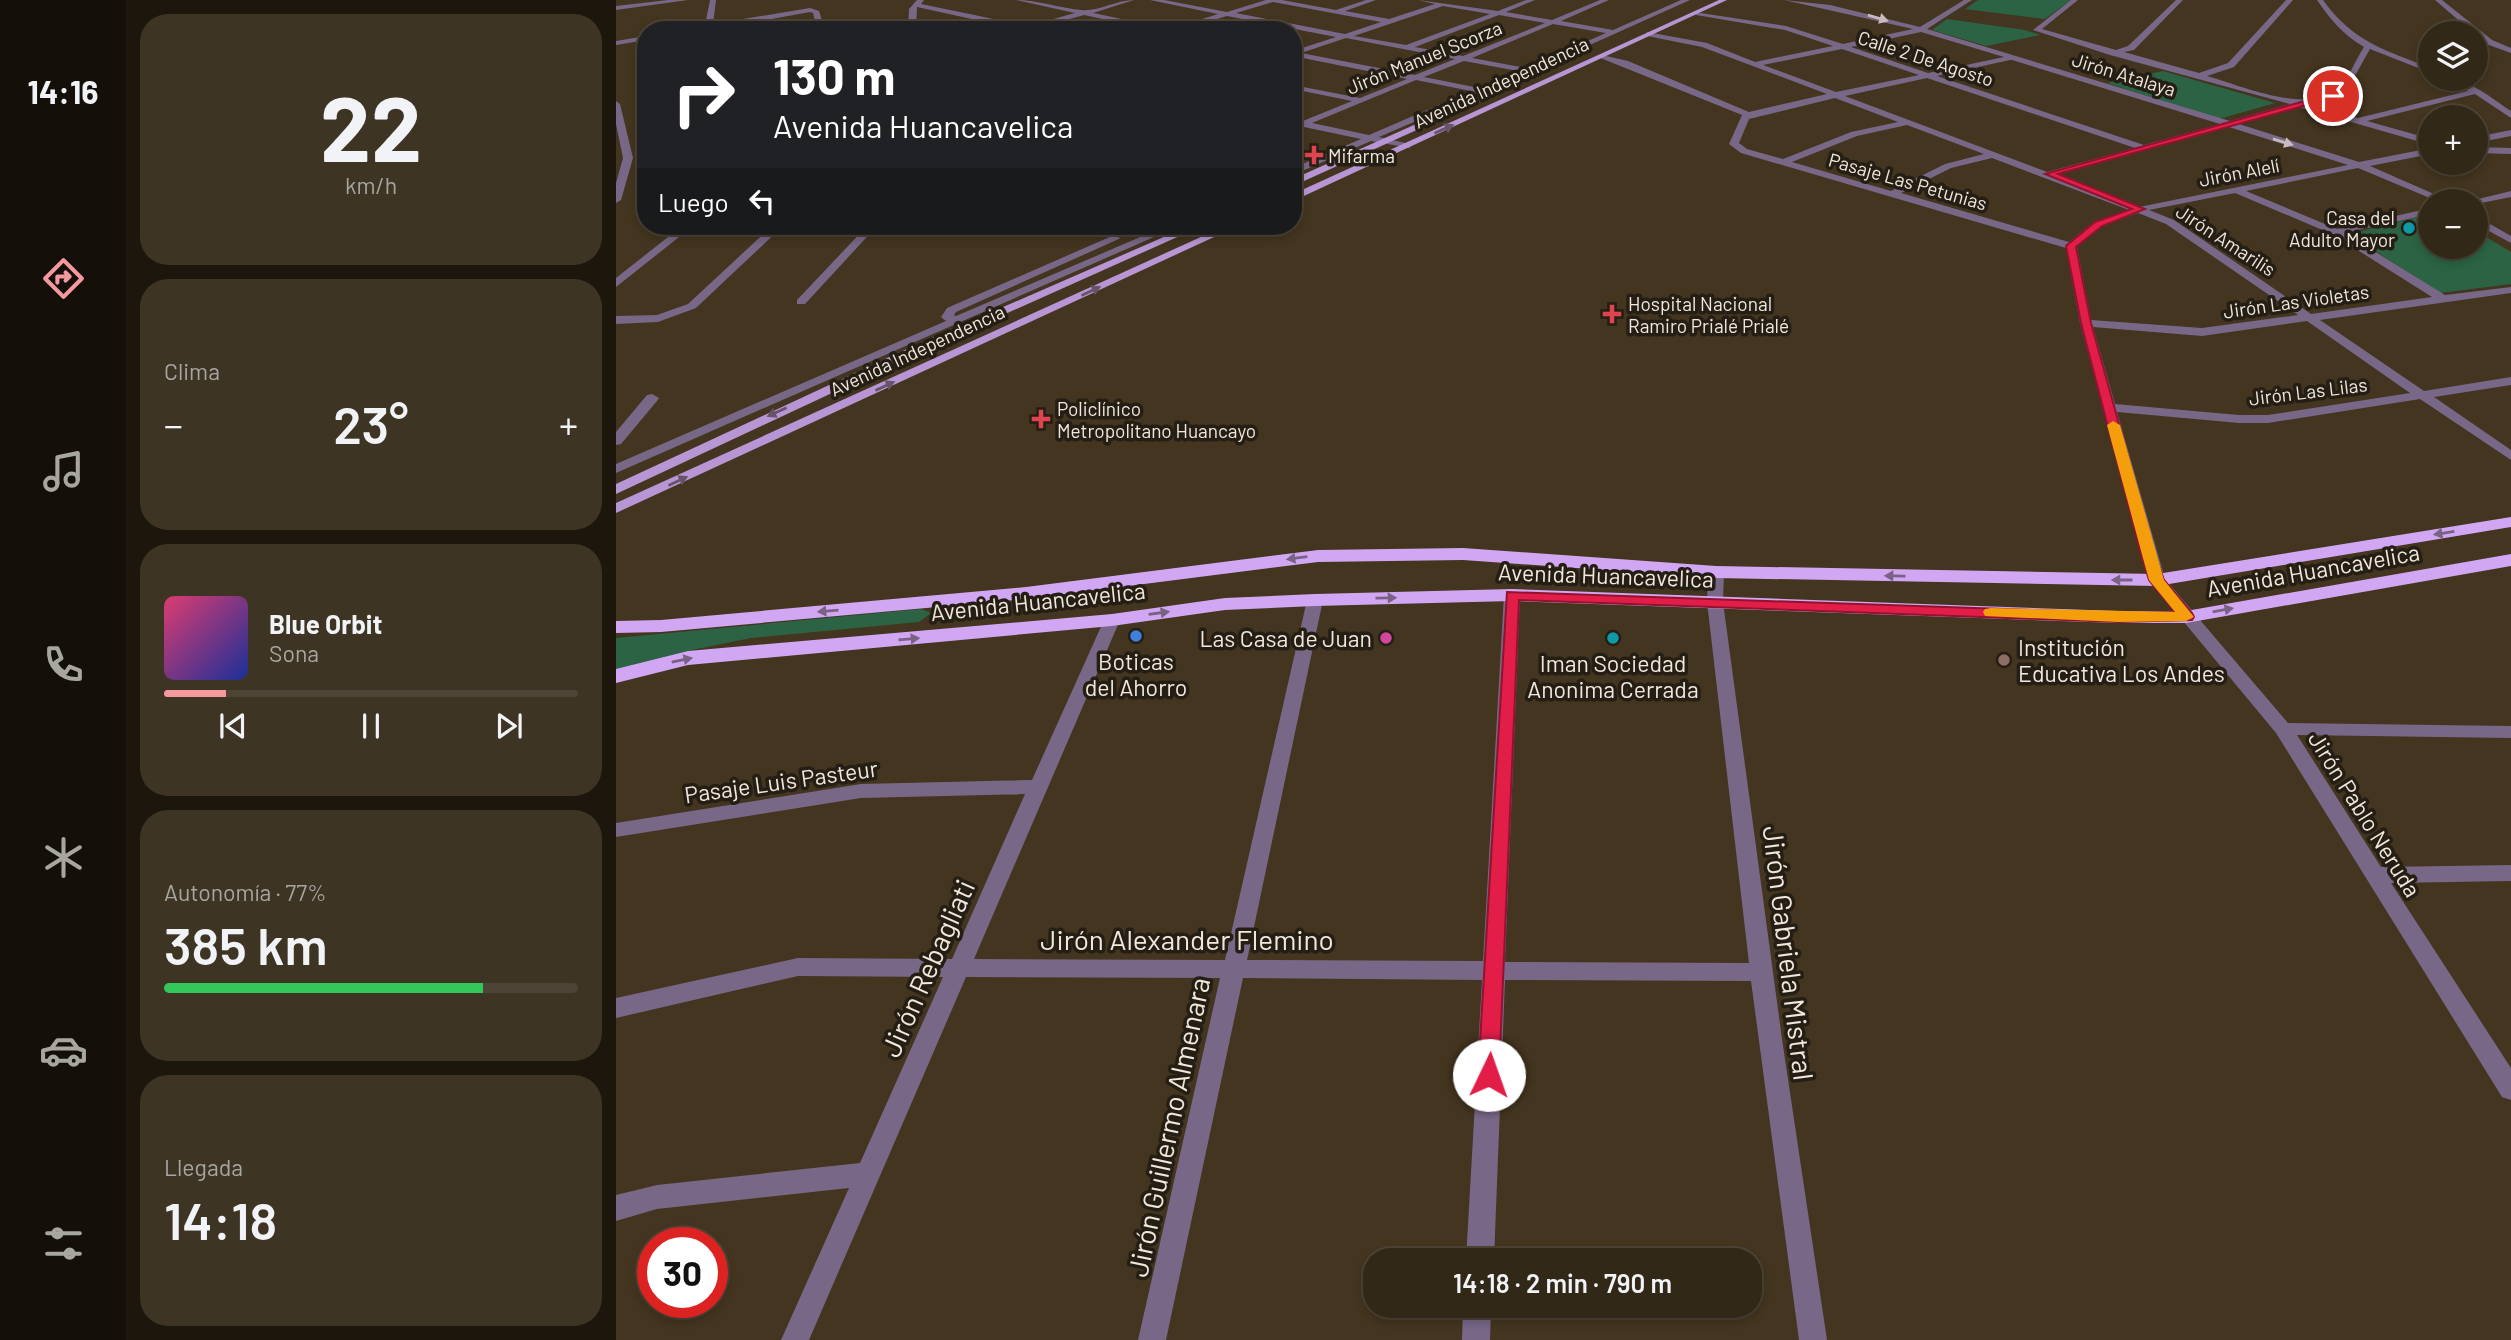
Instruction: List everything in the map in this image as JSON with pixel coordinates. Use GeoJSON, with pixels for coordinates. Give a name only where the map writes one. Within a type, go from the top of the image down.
{"type":"FeatureCollection","features":[{"type":"Feature","properties":{"kind":"highway","name":"Avenida Huancavelica"},"geometry":{"type":"LineString","coordinates":[[616,627],[661,626],[997,595],[1318,556],[1463,554],[1716,572],[2157,580],[2511,522]]}},
{"type":"Feature","properties":{"kind":"highway","name":"Avenida Huancavelica"},"geometry":{"type":"LineString","coordinates":[[616,676],[688,658],[1112,620],[1225,604],[1315,600],[1512,595],[2118,617],[2186,617],[2511,560]]}},
{"type":"Feature","properties":{"kind":"highway"},"geometry":{"type":"LineString","coordinates":[[1934,577],[1942,610]]}},
{"type":"Feature","properties":{"kind":"highway"},"geometry":{"type":"LineString","coordinates":[[991,631],[997,595]]}},
{"type":"Feature","properties":{"kind":"main road","name":"Avenida Independencia"},"geometry":{"type":"LineString","coordinates":[[1302,179],[1487,92],[1701,0]]}},
{"type":"Feature","properties":{"kind":"main road","name":"Avenida Independencia"},"geometry":{"type":"LineString","coordinates":[[1302,194],[1650,34],[1689,5],[1724,0]]}},
{"type":"Feature","properties":{"kind":"main road","name":"Avenida Independencia"},"geometry":{"type":"LineString","coordinates":[[616,490],[779,411],[1177,235]]}},
{"type":"Feature","properties":{"kind":"main road","name":"Avenida Independencia"},"geometry":{"type":"LineString","coordinates":[[616,509],[1214,235]]}},
{"type":"Feature","properties":{"kind":"street"},"geometry":{"type":"LineString","coordinates":[[616,8],[684,0]]}},
{"type":"Feature","properties":{"kind":"street"},"geometry":{"type":"LineString","coordinates":[[709,21],[713,0]]}},
{"type":"Feature","properties":{"kind":"street"},"geometry":{"type":"LineString","coordinates":[[803,0],[807,10]]}},
{"type":"Feature","properties":{"kind":"street"},"geometry":{"type":"LineString","coordinates":[[1019,0],[1123,21]]}},
{"type":"Feature","properties":{"kind":"street"},"geometry":{"type":"LineString","coordinates":[[1056,21],[1131,0]]}},
{"type":"Feature","properties":{"kind":"street"},"geometry":{"type":"LineString","coordinates":[[1153,0],[1264,21]]}},
{"type":"Feature","properties":{"kind":"street"},"geometry":{"type":"LineString","coordinates":[[1203,21],[1272,0],[1390,22]]}},
{"type":"Feature","properties":{"kind":"street"},"geometry":{"type":"LineString","coordinates":[[1302,23],[1373,0]]}},
{"type":"Feature","properties":{"kind":"street"},"geometry":{"type":"LineString","coordinates":[[1421,0],[1625,34]]}},
{"type":"Feature","properties":{"kind":"street"},"geometry":{"type":"LineString","coordinates":[[1302,51],[1453,0]]}},
{"type":"Feature","properties":{"kind":"street"},"geometry":{"type":"LineString","coordinates":[[1406,48],[1532,0]]}},
{"type":"Feature","properties":{"kind":"street","name":"Jirón Manuel Scorza"},"geometry":{"type":"LineString","coordinates":[[1302,124],[1606,0]]}},
{"type":"Feature","properties":{"kind":"street","name":"Calle 2 De Agosto"},"geometry":{"type":"LineString","coordinates":[[1664,0],[1770,24],[2142,148]]}},
{"type":"Feature","properties":{"kind":"street","name":"Jirón Atalaya"},"geometry":{"type":"LineString","coordinates":[[1787,0],[1850,10],[1919,30],[2362,166],[2418,190]]}},
{"type":"Feature","properties":{"kind":"street"},"geometry":{"type":"LineString","coordinates":[[1754,64],[1919,30],[1969,0]]}},
{"type":"Feature","properties":{"kind":"street"},"geometry":{"type":"LineString","coordinates":[[2075,0],[2037,30],[2418,138]]}},
{"type":"Feature","properties":{"kind":"street"},"geometry":{"type":"LineString","coordinates":[[2113,53],[2130,48],[2180,0]]}},
{"type":"Feature","properties":{"kind":"street"},"geometry":{"type":"LineString","coordinates":[[2199,76],[2228,68],[2290,0]]}},
{"type":"Feature","properties":{"kind":"street"},"geometry":{"type":"LineString","coordinates":[[2320,0],[2332,19],[2356,41],[2418,66]]}},
{"type":"Feature","properties":{"kind":"street"},"geometry":{"type":"LineString","coordinates":[[2438,0],[2489,42],[2511,51]]}},
{"type":"Feature","properties":{"kind":"street"},"geometry":{"type":"LineString","coordinates":[[912,21],[912,9],[918,2],[995,21]]}},
{"type":"Feature","properties":{"kind":"street","name":"Avenida Independencia"},"geometry":{"type":"LineString","coordinates":[[1533,72],[1615,32],[1689,5]]}},
{"type":"Feature","properties":{"kind":"street"},"geometry":{"type":"LineString","coordinates":[[1850,10],[1859,5]]}},
{"type":"Feature","properties":{"kind":"street"},"geometry":{"type":"LineString","coordinates":[[746,21],[807,10],[816,11],[819,21]]}},
{"type":"Feature","properties":{"kind":"street"},"geometry":{"type":"LineString","coordinates":[[1302,28],[1533,72]]}},
{"type":"Feature","properties":{"kind":"street","name":"Jirón Amarilis"},"geometry":{"type":"LineString","coordinates":[[1650,34],[1704,45],[2141,209],[2188,233],[2511,456]]}},
{"type":"Feature","properties":{"kind":"street"},"geometry":{"type":"LineString","coordinates":[[616,43],[637,40]]}},
{"type":"Feature","properties":{"kind":"street"},"geometry":{"type":"LineString","coordinates":[[2050,174],[2339,93],[2368,46]]}},
{"type":"Feature","properties":{"kind":"street"},"geometry":{"type":"LineString","coordinates":[[1302,56],[1487,92]]}},
{"type":"Feature","properties":{"kind":"street"},"geometry":{"type":"LineString","coordinates":[[1602,57],[1625,63],[1748,115],[2011,58]]}},
{"type":"Feature","properties":{"kind":"street"},"geometry":{"type":"LineString","coordinates":[[1302,66],[1320,60]]}},
{"type":"Feature","properties":{"kind":"street"},"geometry":{"type":"LineString","coordinates":[[1302,89],[1360,100]]}},
{"type":"Feature","properties":{"kind":"street"},"geometry":{"type":"LineString","coordinates":[[2357,121],[2476,91],[2511,115]]}},
{"type":"Feature","properties":{"kind":"street","name":"Avenida Independencia"},"geometry":{"type":"LineString","coordinates":[[1302,168],[1487,92]]}},
{"type":"Feature","properties":{"kind":"street"},"geometry":{"type":"LineString","coordinates":[[616,104],[632,158],[616,200]]}},
{"type":"Feature","properties":{"kind":"street","name":"Pasaje Las Petunias"},"geometry":{"type":"LineString","coordinates":[[1748,115],[1734,144],[1736,147],[2071,246]]}},
{"type":"Feature","properties":{"kind":"street"},"geometry":{"type":"LineString","coordinates":[[1784,162],[1854,134],[1909,122]]}},
{"type":"Feature","properties":{"kind":"street"},"geometry":{"type":"LineString","coordinates":[[1302,127],[1407,146]]}},
{"type":"Feature","properties":{"kind":"street"},"geometry":{"type":"LineString","coordinates":[[2488,138],[2511,133]]}},
{"type":"Feature","properties":{"kind":"street"},"geometry":{"type":"LineString","coordinates":[[2488,150],[2511,151]]}},
{"type":"Feature","properties":{"kind":"street","name":"Jirón Alelí"},"geometry":{"type":"LineString","coordinates":[[2071,246],[2098,224],[2141,209],[2418,153]]}},
{"type":"Feature","properties":{"kind":"street"},"geometry":{"type":"LineString","coordinates":[[1892,194],[1948,166],[1996,154]]}},
{"type":"Feature","properties":{"kind":"street"},"geometry":{"type":"LineString","coordinates":[[2236,190],[2336,232],[2443,299]]}},
{"type":"Feature","properties":{"kind":"street"},"geometry":{"type":"LineString","coordinates":[[2488,198],[2511,194]]}},
{"type":"Feature","properties":{"kind":"street"},"geometry":{"type":"LineString","coordinates":[[2336,232],[2418,214]]}},
{"type":"Feature","properties":{"kind":"street"},"geometry":{"type":"LineString","coordinates":[[2488,226],[2511,240]]}},
{"type":"Feature","properties":{"kind":"street"},"geometry":{"type":"LineString","coordinates":[[616,284],[677,235]]}},
{"type":"Feature","properties":{"kind":"street"},"geometry":{"type":"LineString","coordinates":[[616,320],[658,318],[692,306],[768,235]]}},
{"type":"Feature","properties":{"kind":"street"},"geometry":{"type":"LineString","coordinates":[[800,302],[863,235]]}},
{"type":"Feature","properties":{"kind":"street"},"geometry":{"type":"LineString","coordinates":[[958,321],[947,317],[951,310],[1124,235]]}},
{"type":"Feature","properties":{"kind":"street","name":"Avenida Independencia"},"geometry":{"type":"LineString","coordinates":[[616,469],[1154,235]]}},
{"type":"Feature","properties":{"kind":"street"},"geometry":{"type":"LineString","coordinates":[[2071,246],[2086,323],[2157,580]]}},
{"type":"Feature","properties":{"kind":"street","name":"Jirón Las Violetas"},"geometry":{"type":"LineString","coordinates":[[2086,323],[2202,332],[2511,290]]}},
{"type":"Feature","properties":{"kind":"street","name":"Jirón Las Lilas"},"geometry":{"type":"LineString","coordinates":[[2109,407],[2239,419],[2268,419],[2511,381]]}},
{"type":"Feature","properties":{"kind":"street"},"geometry":{"type":"LineString","coordinates":[[616,441],[652,398]]}},
{"type":"Feature","properties":{"kind":"street","name":"Jirón Gabriela Mistral"},"geometry":{"type":"LineString","coordinates":[[1716,572],[1715,602],[1761,972],[1814,1340]]}},
{"type":"Feature","properties":{"kind":"street","name":"Jirón Pablo Neruda"},"geometry":{"type":"LineString","coordinates":[[2157,580],[2283,729],[2375,875],[2504,1068],[2511,1089]]}},
{"type":"Feature","properties":{"kind":"street"},"geometry":{"type":"LineString","coordinates":[[1481,1248],[1512,595]]}},
{"type":"Feature","properties":{"kind":"street","name":"Jirón Guillermo Almenara"},"geometry":{"type":"LineString","coordinates":[[1152,1340],[1315,600]]}},
{"type":"Feature","properties":{"kind":"street","name":"Jirón Rebagliati"},"geometry":{"type":"LineString","coordinates":[[795,1340],[867,1174],[962,967],[1037,787],[1112,620]]}},
{"type":"Feature","properties":{"kind":"street"},"geometry":{"type":"LineString","coordinates":[[2283,729],[2511,732]]}},
{"type":"Feature","properties":{"kind":"street","name":"Pasaje Luis Pasteur"},"geometry":{"type":"LineString","coordinates":[[616,830],[861,791],[1037,787]]}},
{"type":"Feature","properties":{"kind":"street"},"geometry":{"type":"LineString","coordinates":[[2375,875],[2511,873]]}},
{"type":"Feature","properties":{"kind":"street","name":"Jirón Alexander Flemino"},"geometry":{"type":"LineString","coordinates":[[616,1008],[798,967],[1761,972]]}},
{"type":"Feature","properties":{"kind":"street"},"geometry":{"type":"LineString","coordinates":[[616,1208],[657,1197],[867,1174]]}},
{"type":"Feature","properties":{"kind":"street"},"geometry":{"type":"LineString","coordinates":[[1476,1340],[1477,1318]]}},
{"type":"Feature","properties":{"kind":"green space"},"geometry":{"type":"Polygon","coordinates":[[[1978,0],[2071,0],[2045,19],[1965,9],[1978,0]]]}},
{"type":"Feature","properties":{"kind":"green space"},"geometry":{"type":"Polygon","coordinates":[[[1947,19],[2025,30],[2040,35],[1986,46],[1932,30],[1947,19]]]}},
{"type":"Feature","properties":{"kind":"green space"},"geometry":{"type":"Polygon","coordinates":[[[2163,71],[2275,103],[2219,119],[2107,83],[2163,71]]]}},
{"type":"Feature","properties":{"kind":"green space"},"geometry":{"type":"Polygon","coordinates":[[[2418,217],[2418,259],[2488,259],[2488,238],[2511,252],[2511,284],[2440,293],[2349,234],[2418,217]]]}},
{"type":"Feature","properties":{"kind":"green space"},"geometry":{"type":"Polygon","coordinates":[[[921,609],[931,613],[919,622],[751,638],[616,670],[616,638],[921,609]]]}},
{"type":"Feature","properties":{"kind":"slow traffic"},"geometry":{"type":"LineString","coordinates":[[1991,612],[2186,617],[2157,580],[2113,425]]}},
{"type":"Feature","properties":{"kind":"place","name":"Mifarma"},"geometry":{"type":"Point","coordinates":[1314,155]}},
{"type":"Feature","properties":{"kind":"place","name":"Casa del Adulto Mayor"},"geometry":{"type":"Point","coordinates":[2409,228]}},
{"type":"Feature","properties":{"kind":"place","name":"Hospital Nacional Ramiro Prialé Prialé"},"geometry":{"type":"Point","coordinates":[1612,314]}},
{"type":"Feature","properties":{"kind":"place","name":"Policlínico Metropolitano Huancayo"},"geometry":{"type":"Point","coordinates":[1041,419]}},
{"type":"Feature","properties":{"kind":"place","name":"Boticas del Ahorro"},"geometry":{"type":"Point","coordinates":[1136,636]}},
{"type":"Feature","properties":{"kind":"place","name":"Las Casa de Juan"},"geometry":{"type":"Point","coordinates":[1386,638]}},
{"type":"Feature","properties":{"kind":"place","name":"Iman Sociedad Anonima Cerrada"},"geometry":{"type":"Point","coordinates":[1613,638]}},
{"type":"Feature","properties":{"kind":"place","name":"Institución Educativa Los Andes"},"geometry":{"type":"Point","coordinates":[2004,660]}},
{"type":"Feature","properties":{"kind":"route"},"geometry":{"type":"LineString","coordinates":[[1489,1075],[1512,595],[2118,617],[2186,617],[2157,580],[2148,554],[2086,323],[2071,246],[2098,224],[2141,209],[2050,174],[2333,96]]}}]}
